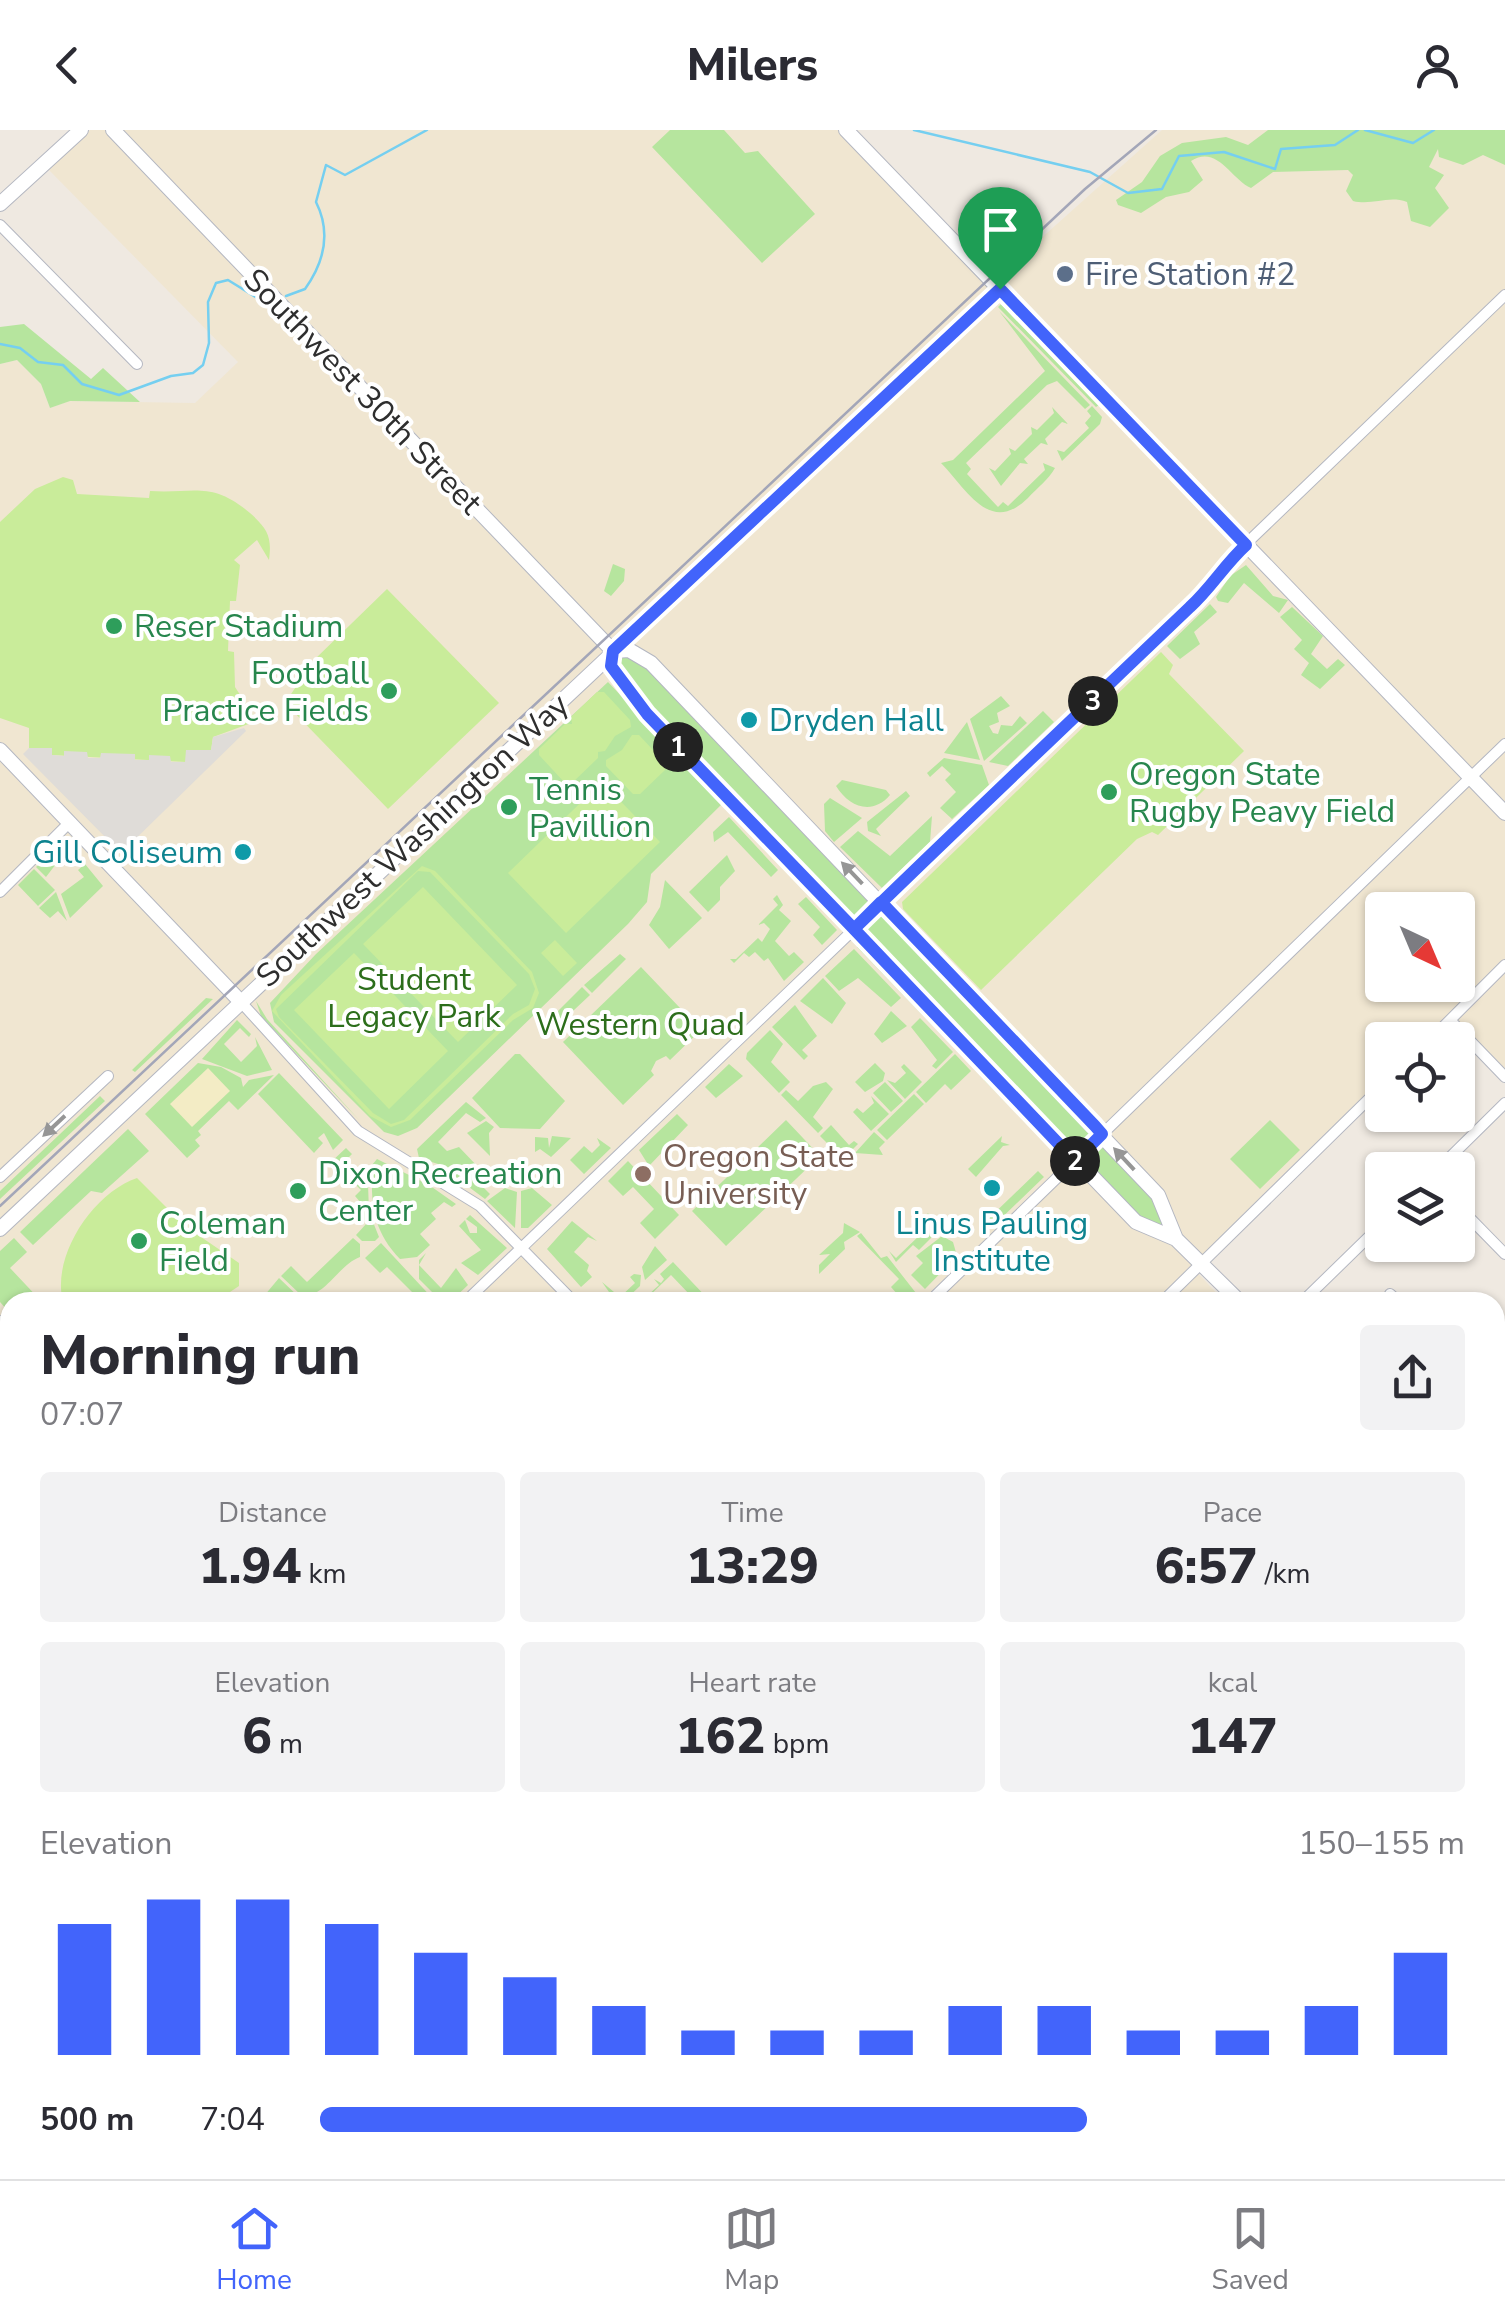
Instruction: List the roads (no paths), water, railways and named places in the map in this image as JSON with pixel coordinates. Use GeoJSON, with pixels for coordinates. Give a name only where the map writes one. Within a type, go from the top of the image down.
{"type":"FeatureCollection","features":[{"type":"Feature","properties":{"kind":"street"},"geometry":{"type":"LineString","coordinates":[[0,204],[81,130]]}},
{"type":"Feature","properties":{"kind":"street","name":"Southwest 30th Street"},"geometry":{"type":"LineString","coordinates":[[113,130],[613,651],[629,650],[651,663],[881,902],[1158,1195],[1176,1239],[1229,1292]]}},
{"type":"Feature","properties":{"kind":"street"},"geometry":{"type":"LineString","coordinates":[[846,130],[1505,812]]}},
{"type":"Feature","properties":{"kind":"street"},"geometry":{"type":"LineString","coordinates":[[0,225],[137,364]]}},
{"type":"Feature","properties":{"kind":"street","name":"Southwest Washington Way"},"geometry":{"type":"LineString","coordinates":[[0,1229],[1000,289]]}},
{"type":"Feature","properties":{"kind":"street"},"geometry":{"type":"LineString","coordinates":[[476,1292],[1204,594],[1246,545],[1505,294]]}},
{"type":"Feature","properties":{"kind":"street","name":"Southwest 30th Street"},"geometry":{"type":"LineString","coordinates":[[613,651],[611,666],[647,714],[1136,1222],[1176,1239]]}},
{"type":"Feature","properties":{"kind":"street"},"geometry":{"type":"LineString","coordinates":[[939,1292],[1505,744]]}},
{"type":"Feature","properties":{"kind":"street"},"geometry":{"type":"LineString","coordinates":[[0,752],[358,1131],[460,1192],[564,1292]]}},
{"type":"Feature","properties":{"kind":"street"},"geometry":{"type":"LineString","coordinates":[[0,892],[69,823]]}},
{"type":"Feature","properties":{"kind":"street"},"geometry":{"type":"LineString","coordinates":[[1505,965],[1450,1020],[1505,1077]]}},
{"type":"Feature","properties":{"kind":"street"},"geometry":{"type":"LineString","coordinates":[[0,1177],[108,1076]]}},
{"type":"Feature","properties":{"kind":"street"},"geometry":{"type":"LineString","coordinates":[[1172,1292],[1365,1103]]}},
{"type":"Feature","properties":{"kind":"street"},"geometry":{"type":"LineString","coordinates":[[1456,1152],[1505,1104]]}},
{"type":"Feature","properties":{"kind":"street"},"geometry":{"type":"LineString","coordinates":[[1475,1223],[1505,1254]]}},
{"type":"Feature","properties":{"kind":"street"},"geometry":{"type":"LineString","coordinates":[[1312,1292],[1365,1241]]}},
{"type":"Feature","properties":{"kind":"waterway"},"geometry":{"type":"LineString","coordinates":[[286,296],[305,289],[321,257],[324,235],[316,202],[326,165],[345,175],[427,130]]}},
{"type":"Feature","properties":{"kind":"waterway"},"geometry":{"type":"LineString","coordinates":[[914,130],[1090,172],[1128,193],[1162,189],[1179,156],[1224,152],[1275,169],[1281,149],[1335,145],[1358,130]]}},
{"type":"Feature","properties":{"kind":"waterway"},"geometry":{"type":"LineString","coordinates":[[1365,130],[1413,143],[1434,130]]}},
{"type":"Feature","properties":{"kind":"waterway"},"geometry":{"type":"LineString","coordinates":[[0,344],[20,348],[38,362],[63,365],[82,384],[119,395],[171,376],[193,373],[203,365],[209,343],[208,302],[216,283],[228,280],[267,304]]}},
{"type":"Feature","properties":{"kind":"railway"},"geometry":{"type":"LineString","coordinates":[[0,1206],[1085,189],[1156,130]]}},
{"type":"Feature","properties":{"kind":"place","name":"Fire Station #2"},"geometry":{"type":"Point","coordinates":[1065,274]}},
{"type":"Feature","properties":{"kind":"place","name":"Reser Stadium"},"geometry":{"type":"Point","coordinates":[114,626]}},
{"type":"Feature","properties":{"kind":"place","name":"Football Practice Fields"},"geometry":{"type":"Point","coordinates":[389,691]}},
{"type":"Feature","properties":{"kind":"place","name":"Dryden Hall"},"geometry":{"type":"Point","coordinates":[749,720]}},
{"type":"Feature","properties":{"kind":"place","name":"Oregon State Rugby Peavy Field"},"geometry":{"type":"Point","coordinates":[1109,792]}},
{"type":"Feature","properties":{"kind":"place","name":"Tennis Pavillion"},"geometry":{"type":"Point","coordinates":[509,807]}},
{"type":"Feature","properties":{"kind":"place","name":"Gill Coliseum"},"geometry":{"type":"Point","coordinates":[243,852]}},
{"type":"Feature","properties":{"kind":"place","name":"Oregon State University"},"geometry":{"type":"Point","coordinates":[643,1174]}},
{"type":"Feature","properties":{"kind":"place","name":"Linus Pauling Institute"},"geometry":{"type":"Point","coordinates":[992,1188]}},
{"type":"Feature","properties":{"kind":"place","name":"Dixon Recreation Center"},"geometry":{"type":"Point","coordinates":[298,1191]}},
{"type":"Feature","properties":{"kind":"place","name":"Coleman Field"},"geometry":{"type":"Point","coordinates":[139,1241]}},
{"type":"Feature","properties":{"kind":"park label","name":"Student Legacy Park"},"geometry":{"type":"Point","coordinates":[414,998]}},
{"type":"Feature","properties":{"kind":"park label","name":"Western Quad"},"geometry":{"type":"Point","coordinates":[640,1024]}}]}
